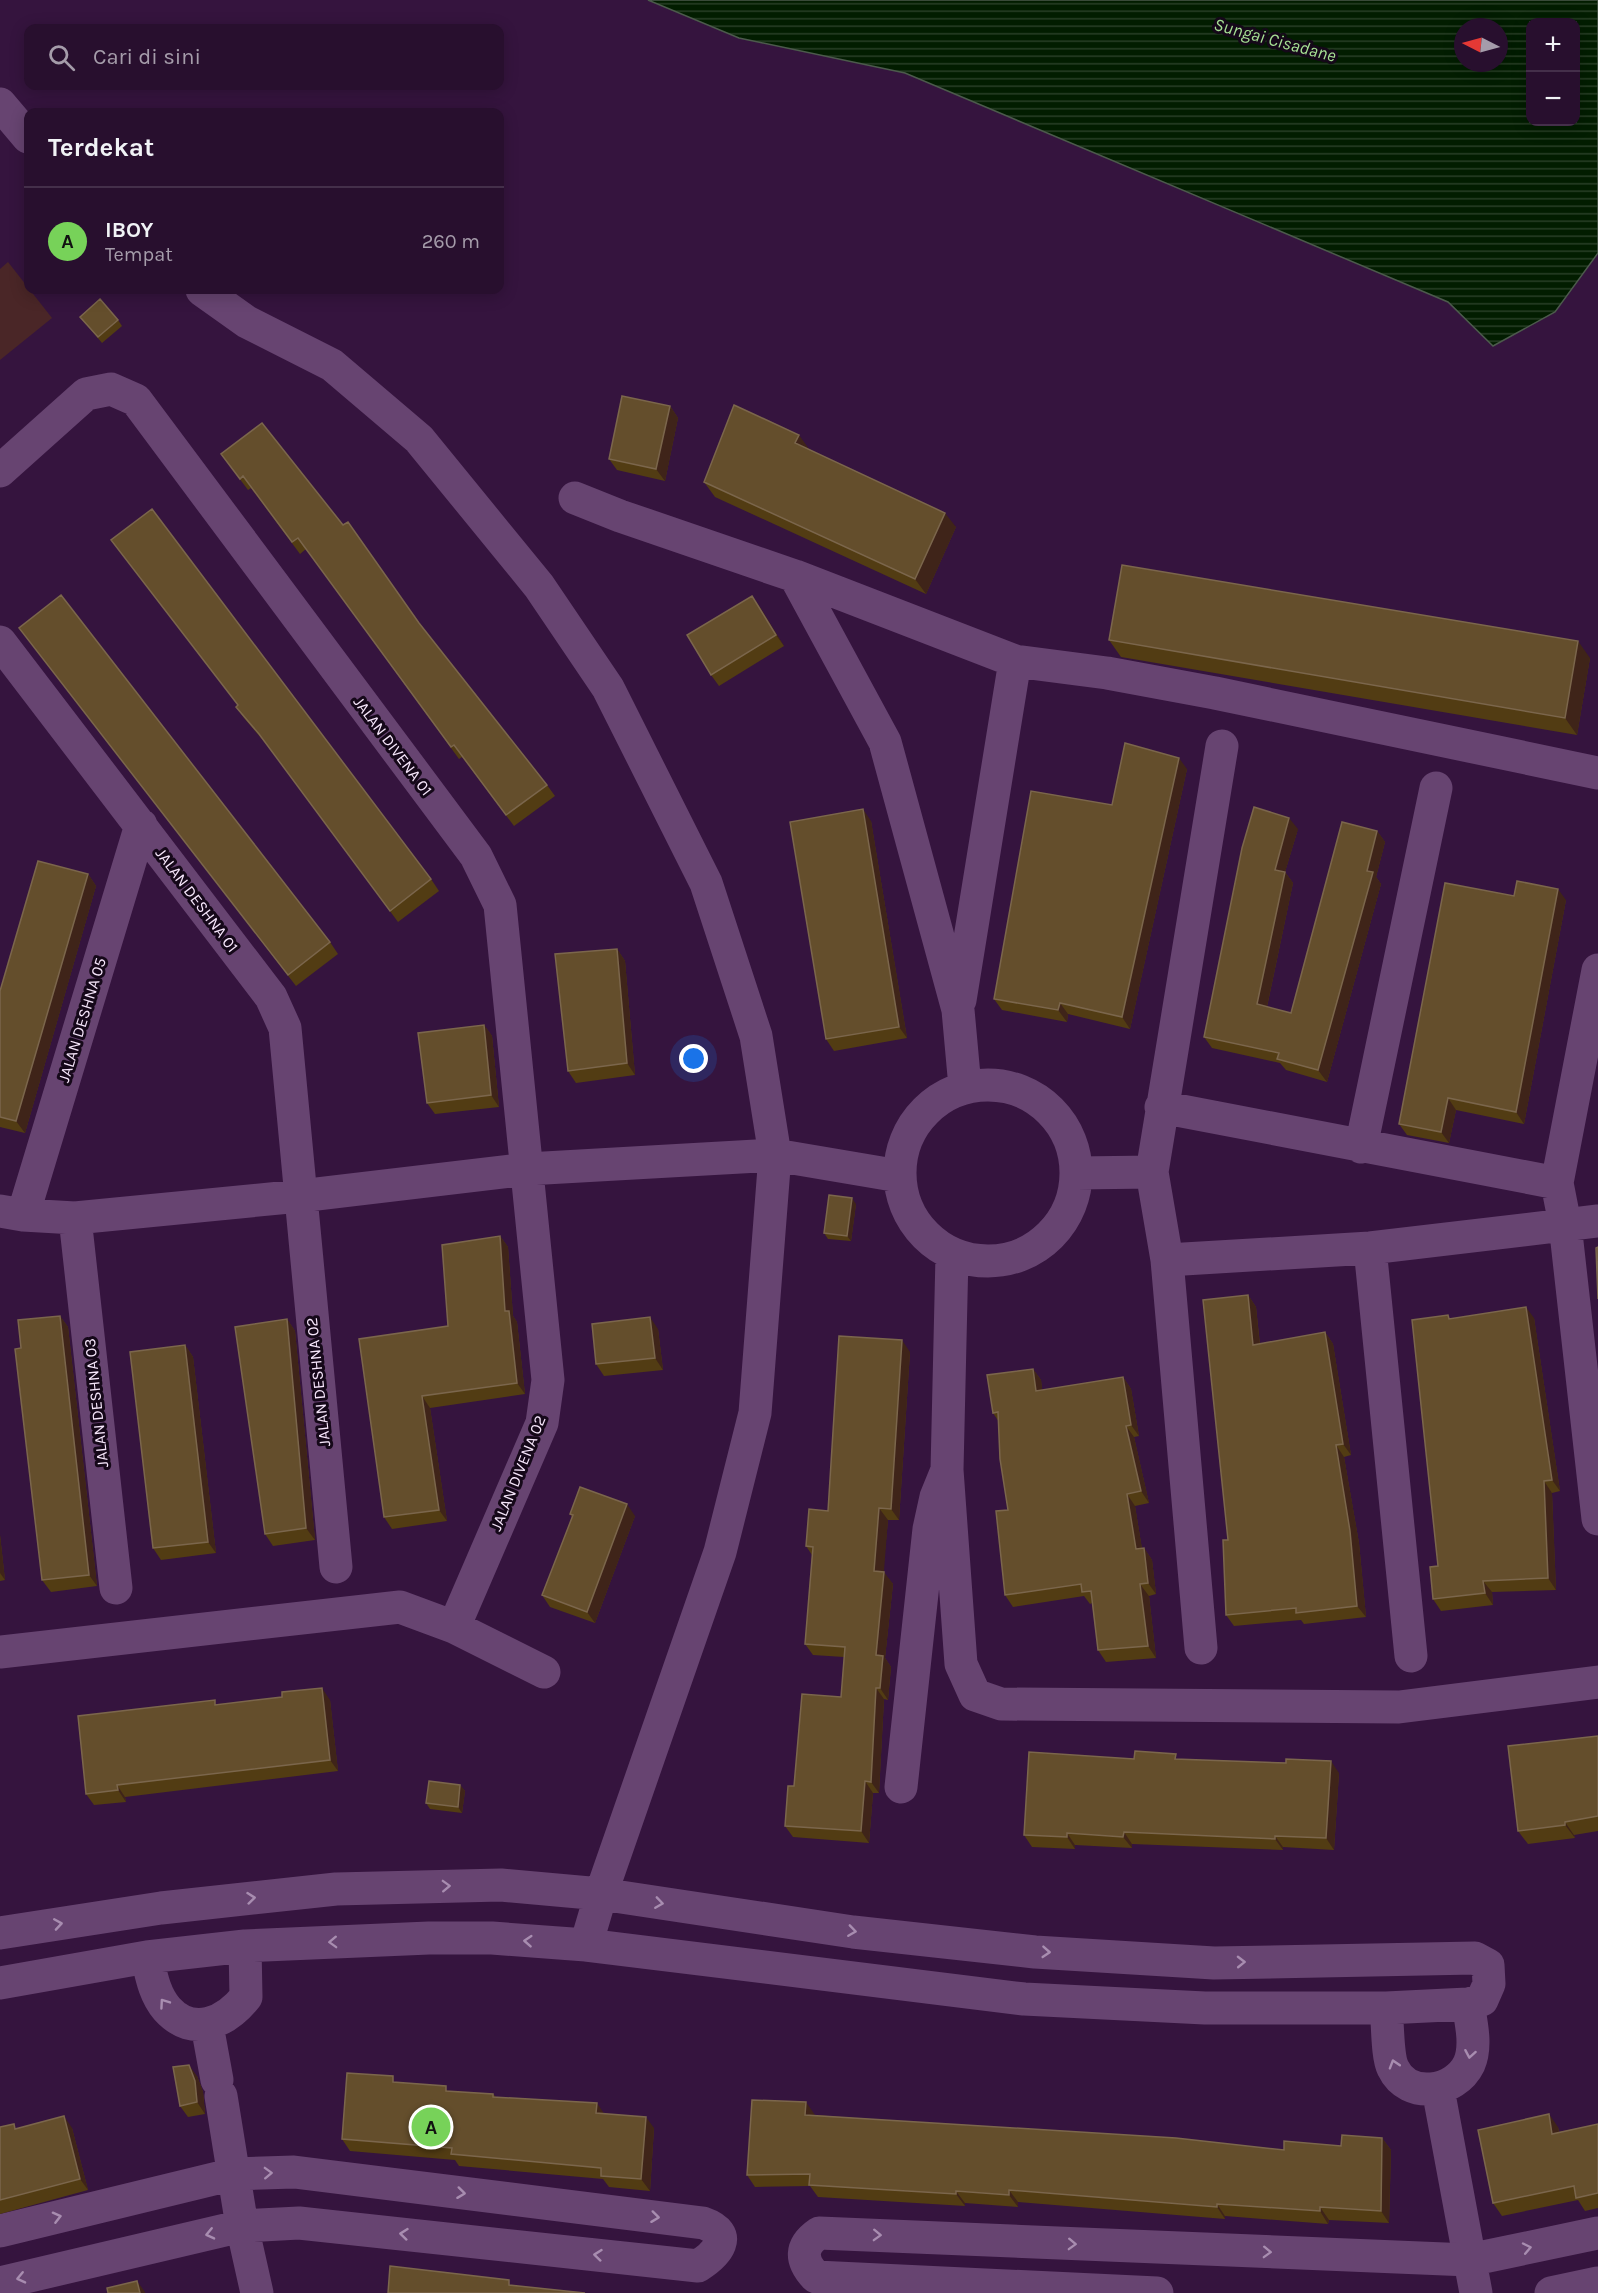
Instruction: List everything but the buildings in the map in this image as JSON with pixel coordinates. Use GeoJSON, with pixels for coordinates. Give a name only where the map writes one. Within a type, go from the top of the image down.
{"type":"FeatureCollection","features":[{"type":"Feature","properties":{"kind":"street"},"geometry":{"type":"LineString","coordinates":[[0,104],[24,132]]}},
{"type":"Feature","properties":{"kind":"street"},"geometry":{"type":"LineString","coordinates":[[208,294],[247,322],[332,365],[419,439],[539,586],[602,678],[706,883],[756,1036],[775,1155],[755,1413],[720,1551],[601,1894],[586,1945]]}},
{"type":"Feature","properties":{"kind":"street","name":"JALAN DIVENA 01"},"geometry":{"type":"LineString","coordinates":[[0,471],[86,394],[111,389],[136,400],[476,856],[500,905],[527,1169]]}},
{"type":"Feature","properties":{"kind":"street"},"geometry":{"type":"LineString","coordinates":[[575,498],[620,516],[795,576],[1015,661],[1107,673],[1215,693],[1598,773]]}},
{"type":"Feature","properties":{"kind":"street"},"geometry":{"type":"LineString","coordinates":[[795,576],[885,742],[958,1010],[965,1088]]}},
{"type":"Feature","properties":{"kind":"street","name":"JALAN DESHNA 01"},"geometry":{"type":"LineString","coordinates":[[0,642],[271,997],[285,1028],[300,1196]]}},
{"type":"Feature","properties":{"kind":"street"},"geometry":{"type":"LineString","coordinates":[[958,1010],[1015,661]]}},
{"type":"Feature","properties":{"kind":"street"},"geometry":{"type":"LineString","coordinates":[[1201,1648],[1167,1260],[1152,1172],[1222,746]]}},
{"type":"Feature","properties":{"kind":"street"},"geometry":{"type":"LineString","coordinates":[[1361,1147],[1436,788]]}},
{"type":"Feature","properties":{"kind":"street","name":"JALAN DESHNA 05"},"geometry":{"type":"LineString","coordinates":[[11,1213],[141,825]]}},
{"type":"Feature","properties":{"kind":"street"},"geometry":{"type":"LineString","coordinates":[[1598,970],[1557,1183],[1565,1224],[1598,1519]]}},
{"type":"Feature","properties":{"kind":"street"},"geometry":{"type":"LineString","coordinates":[[998,1085],[1028,1094],[1054,1114],[1071,1141],[1077,1173],[1070,1208],[1051,1237],[1021,1257],[986,1263],[951,1255],[925,1236],[907,1208],[899,1176],[904,1147],[917,1120],[939,1100],[965,1088],[998,1085]]}},
{"type":"Feature","properties":{"kind":"street"},"geometry":{"type":"LineString","coordinates":[[1161,1107],[1557,1183]]}},
{"type":"Feature","properties":{"kind":"street"},"geometry":{"type":"LineString","coordinates":[[11,1213],[75,1218],[300,1196],[527,1169],[775,1155],[899,1176]]}},
{"type":"Feature","properties":{"kind":"street","name":"JALAN DIVENA 02"},"geometry":{"type":"LineString","coordinates":[[453,1627],[542,1422],[548,1380],[527,1169]]}},
{"type":"Feature","properties":{"kind":"street"},"geometry":{"type":"LineString","coordinates":[[1077,1173],[1152,1172]]}},
{"type":"Feature","properties":{"kind":"street","name":"JALAN DESHNA 02"},"geometry":{"type":"LineString","coordinates":[[300,1196],[336,1567]]}},
{"type":"Feature","properties":{"kind":"street","name":"JALAN DESHNA 03"},"geometry":{"type":"LineString","coordinates":[[75,1218],[116,1588]]}},
{"type":"Feature","properties":{"kind":"street"},"geometry":{"type":"LineString","coordinates":[[1167,1260],[1370,1248],[1598,1221]]}},
{"type":"Feature","properties":{"kind":"street"},"geometry":{"type":"LineString","coordinates":[[1370,1248],[1411,1656]]}},
{"type":"Feature","properties":{"kind":"street"},"geometry":{"type":"LineString","coordinates":[[951,1255],[947,1470],[961,1664],[975,1695],[1000,1704],[1399,1707],[1598,1682]]}},
{"type":"Feature","properties":{"kind":"street"},"geometry":{"type":"LineString","coordinates":[[901,1787],[929,1529],[936,1497],[947,1470]]}},
{"type":"Feature","properties":{"kind":"street"},"geometry":{"type":"LineString","coordinates":[[0,1652],[400,1607],[453,1627],[544,1671]]}},
{"type":"Feature","properties":{"kind":"street"},"geometry":{"type":"LineString","coordinates":[[0,1933],[161,1908],[336,1889],[501,1885],[601,1894],[853,1932],[1035,1952],[1214,1963],[1475,1958],[1488,1965],[1490,1984],[1482,2000],[1468,2004],[1386,2008],[1205,2008],[1024,1998],[586,1945],[492,1938],[429,1938],[245,1946],[147,1957],[0,1983]]}},
{"type":"Feature","properties":{"kind":"street"},"geometry":{"type":"LineString","coordinates":[[147,1957],[153,1986],[167,2009],[185,2020],[207,2025],[229,2016],[246,1997],[245,1946]]}},
{"type":"Feature","properties":{"kind":"street"},"geometry":{"type":"LineString","coordinates":[[1386,2008],[1392,2067],[1401,2079],[1415,2088],[1438,2089],[1455,2081],[1469,2063],[1473,2036],[1468,2004]]}},
{"type":"Feature","properties":{"kind":"street"},"geometry":{"type":"LineString","coordinates":[[207,2025],[242,2226],[257,2293]]}},
{"type":"Feature","properties":{"kind":"street"},"geometry":{"type":"LineString","coordinates":[[1438,2089],[1476,2293]]}},
{"type":"Feature","properties":{"kind":"street"},"geometry":{"type":"LineString","coordinates":[[0,2231],[234,2174],[294,2172],[703,2223],[717,2232],[720,2240],[715,2256],[698,2266],[299,2223],[242,2226],[0,2283]]}},
{"type":"Feature","properties":{"kind":"street"},"geometry":{"type":"LineString","coordinates":[[1157,2293],[816,2277],[808,2268],[804,2252],[807,2241],[819,2233],[1469,2260],[1598,2233]]}},
{"type":"Feature","properties":{"kind":"street"},"geometry":{"type":"LineString","coordinates":[[1551,2293],[1598,2283]]}},
{"type":"Feature","properties":{"kind":"shaded area"},"geometry":{"type":"Polygon","coordinates":[[[8,262],[24,282],[24,294],[33,294],[52,318],[0,360],[0,269],[8,262]]]}},
{"type":"Feature","properties":{"kind":"water","name":"Sungai Cisadane"},"geometry":{"type":"Polygon","coordinates":[[[648,0],[1598,0],[1598,253],[1555,312],[1493,346],[1448,302],[905,73],[739,38],[648,0]]]}},
{"type":"Feature","properties":{"kind":"place","name":"IBOY"},"geometry":{"type":"Point","coordinates":[431,2127]}}]}
